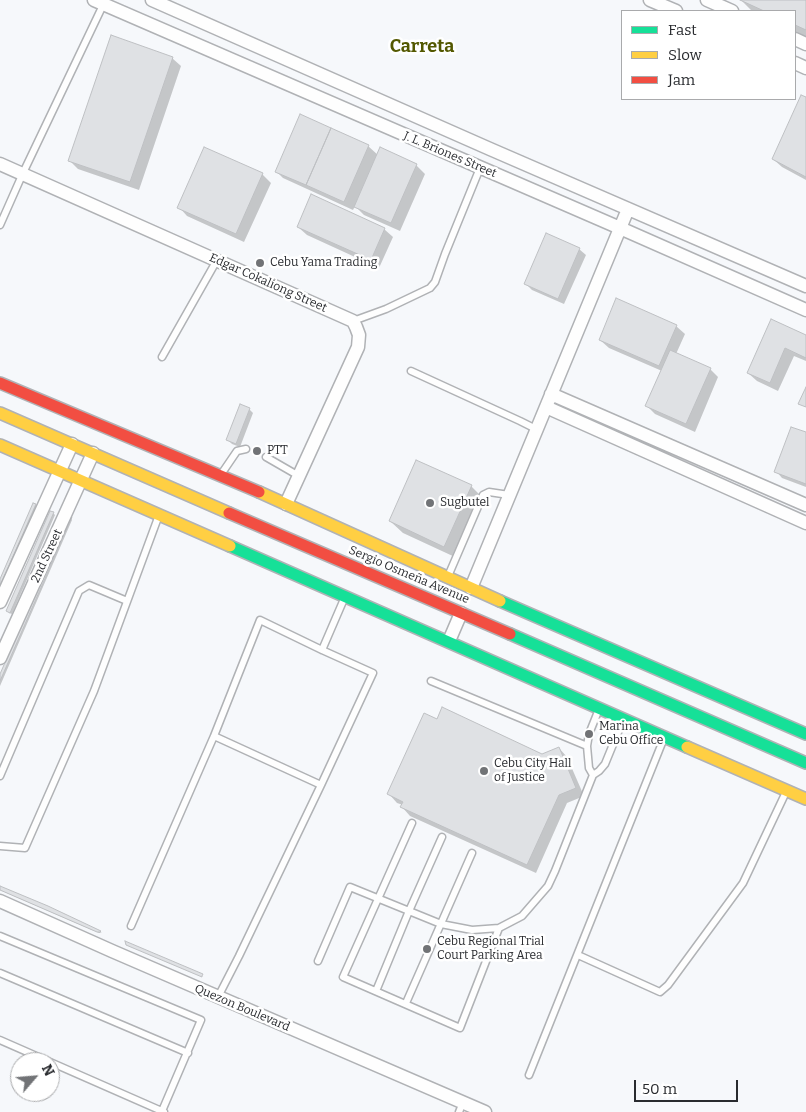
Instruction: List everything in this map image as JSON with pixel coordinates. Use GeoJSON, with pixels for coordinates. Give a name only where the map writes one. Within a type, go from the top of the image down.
{"type":"FeatureCollection","features":[{"type":"Feature","properties":{"kind":"main road","name":"Sergio Osmeña Avenue"},"geometry":{"type":"LineString","coordinates":[[0,384],[286,504],[471,588],[806,734]]}},
{"type":"Feature","properties":{"kind":"main road","name":"Sergio Osmeña Avenue"},"geometry":{"type":"LineString","coordinates":[[0,413],[806,763]]}},
{"type":"Feature","properties":{"kind":"main road"},"geometry":{"type":"LineString","coordinates":[[0,445],[806,799]]}},
{"type":"Feature","properties":{"kind":"street","name":"J. L. Briones Street"},"geometry":{"type":"LineString","coordinates":[[152,0],[806,286]]}},
{"type":"Feature","properties":{"kind":"street"},"geometry":{"type":"LineString","coordinates":[[650,0],[674,10]]}},
{"type":"Feature","properties":{"kind":"street"},"geometry":{"type":"LineString","coordinates":[[707,0],[724,7]]}},
{"type":"Feature","properties":{"kind":"street","name":"J. L. Briones Street"},"geometry":{"type":"LineString","coordinates":[[101,1],[357,115],[806,310]]}},
{"type":"Feature","properties":{"kind":"street"},"geometry":{"type":"LineString","coordinates":[[357,115],[365,94]]}},
{"type":"Feature","properties":{"kind":"street","name":"Edgar Cokaliong Street"},"geometry":{"type":"LineString","coordinates":[[0,164],[353,321]]}},
{"type":"Feature","properties":{"kind":"street"},"geometry":{"type":"LineString","coordinates":[[471,588],[628,209]]}},
{"type":"Feature","properties":{"kind":"street"},"geometry":{"type":"LineString","coordinates":[[286,504],[358,347],[359,335],[353,321]]}},
{"type":"Feature","properties":{"kind":"street"},"geometry":{"type":"LineString","coordinates":[[551,394],[806,505]]}},
{"type":"Feature","properties":{"kind":"street"},"geometry":{"type":"LineString","coordinates":[[546,407],[806,523]]}},
{"type":"Feature","properties":{"kind":"street","name":"2nd Street"},"geometry":{"type":"LineString","coordinates":[[0,602],[72,444]]}},
{"type":"Feature","properties":{"kind":"street","name":"2nd Street"},"geometry":{"type":"LineString","coordinates":[[0,657],[93,453]]}},
{"type":"Feature","properties":{"kind":"street"},"geometry":{"type":"LineString","coordinates":[[778,511],[784,496]]}},
{"type":"Feature","properties":{"kind":"street"},"geometry":{"type":"LineString","coordinates":[[449,641],[461,612]]}},
{"type":"Feature","properties":{"kind":"street","name":"Quezon Boulevard"},"geometry":{"type":"LineString","coordinates":[[0,901],[461,1107],[485,1112]]}},
{"type":"Feature","properties":{"kind":"lane"},"geometry":{"type":"LineString","coordinates":[[0,225],[101,1]]}},
{"type":"Feature","properties":{"kind":"lane"},"geometry":{"type":"LineString","coordinates":[[353,321],[386,309],[430,288],[435,282],[480,168]]}},
{"type":"Feature","properties":{"kind":"lane"},"geometry":{"type":"LineString","coordinates":[[162,357],[217,260]]}},
{"type":"Feature","properties":{"kind":"lane"},"geometry":{"type":"LineString","coordinates":[[411,371],[536,429]]}},
{"type":"Feature","properties":{"kind":"lane"},"geometry":{"type":"LineString","coordinates":[[220,476],[237,451],[246,449]]}},
{"type":"Feature","properties":{"kind":"lane"},"geometry":{"type":"LineString","coordinates":[[266,457],[299,476]]}},
{"type":"Feature","properties":{"kind":"lane"},"geometry":{"type":"LineString","coordinates":[[447,577],[483,495],[489,492],[509,495]]}},
{"type":"Feature","properties":{"kind":"lane"},"geometry":{"type":"LineString","coordinates":[[0,846],[25,848],[94,691],[159,515]]}},
{"type":"Feature","properties":{"kind":"lane"},"geometry":{"type":"LineString","coordinates":[[0,776],[79,591],[89,585],[127,601]]}},
{"type":"Feature","properties":{"kind":"lane"},"geometry":{"type":"LineString","coordinates":[[322,650],[345,596]]}},
{"type":"Feature","properties":{"kind":"lane"},"geometry":{"type":"LineString","coordinates":[[131,926],[214,736],[260,620],[373,673],[218,997]]}},
{"type":"Feature","properties":{"kind":"lane"},"geometry":{"type":"LineString","coordinates":[[431,681],[587,746]]}},
{"type":"Feature","properties":{"kind":"lane"},"geometry":{"type":"LineString","coordinates":[[593,776],[589,768],[587,746],[589,734],[599,708]]}},
{"type":"Feature","properties":{"kind":"lane"},"geometry":{"type":"LineString","coordinates":[[318,961],[350,887],[440,924],[472,930],[499,928],[522,916],[548,886],[593,776],[605,764],[623,719]]}},
{"type":"Feature","properties":{"kind":"lane"},"geometry":{"type":"LineString","coordinates":[[214,736],[321,785]]}},
{"type":"Feature","properties":{"kind":"lane"},"geometry":{"type":"LineString","coordinates":[[529,1075],[665,737]]}},
{"type":"Feature","properties":{"kind":"lane"},"geometry":{"type":"LineString","coordinates":[[578,955],[660,992],[668,985],[743,883],[787,790]]}},
{"type":"Feature","properties":{"kind":"lane"},"geometry":{"type":"LineString","coordinates":[[412,824],[343,977],[460,1028],[499,928]]}},
{"type":"Feature","properties":{"kind":"lane"},"geometry":{"type":"LineString","coordinates":[[376,991],[442,837]]}},
{"type":"Feature","properties":{"kind":"lane"},"geometry":{"type":"LineString","coordinates":[[406,1003],[472,853]]}},
{"type":"Feature","properties":{"kind":"lane"},"geometry":{"type":"LineString","coordinates":[[0,936],[202,1020],[163,1112],[0,1040]]}},
{"type":"Feature","properties":{"kind":"lane"},"geometry":{"type":"LineString","coordinates":[[0,973],[188,1053]]}},
{"type":"Feature","properties":{"kind":"building"},"geometry":{"type":"Polygon","coordinates":[[[740,0],[806,0],[806,30],[796,25],[796,10],[762,10],[740,0]]]}},
{"type":"Feature","properties":{"kind":"building"},"geometry":{"type":"Polygon","coordinates":[[[111,35],[173,57],[130,182],[68,161],[111,35]]]}},
{"type":"Feature","properties":{"kind":"building"},"geometry":{"type":"Polygon","coordinates":[[[801,95],[806,97],[806,177],[772,159],[801,95]]]}},
{"type":"Feature","properties":{"kind":"building"},"geometry":{"type":"Polygon","coordinates":[[[300,114],[331,128],[306,185],[275,172],[300,114]]]}},
{"type":"Feature","properties":{"kind":"building"},"geometry":{"type":"Polygon","coordinates":[[[331,128],[369,145],[344,202],[306,185],[331,128]]]}},
{"type":"Feature","properties":{"kind":"building"},"geometry":{"type":"Polygon","coordinates":[[[204,147],[263,173],[236,234],[177,208],[204,147]]]}},
{"type":"Feature","properties":{"kind":"building"},"geometry":{"type":"Polygon","coordinates":[[[380,147],[417,164],[391,223],[354,207],[380,147]]]}},
{"type":"Feature","properties":{"kind":"building"},"geometry":{"type":"Polygon","coordinates":[[[311,194],[385,228],[371,260],[297,227],[311,194]]]}},
{"type":"Feature","properties":{"kind":"building"},"geometry":{"type":"Polygon","coordinates":[[[546,233],[580,248],[558,299],[524,284],[546,233]]]}},
{"type":"Feature","properties":{"kind":"building"},"geometry":{"type":"Polygon","coordinates":[[[616,298],[677,325],[659,366],[599,340],[616,298]]]}},
{"type":"Feature","properties":{"kind":"building"},"geometry":{"type":"Polygon","coordinates":[[[771,319],[806,335],[806,358],[785,348],[770,383],[747,373],[771,319]]]}},
{"type":"Feature","properties":{"kind":"building"},"geometry":{"type":"Polygon","coordinates":[[[670,350],[711,368],[686,424],[645,406],[670,350]]]}},
{"type":"Feature","properties":{"kind":"building"},"geometry":{"type":"Polygon","coordinates":[[[806,387],[806,407],[798,404],[806,387]]]}},
{"type":"Feature","properties":{"kind":"building"},"geometry":{"type":"Polygon","coordinates":[[[240,404],[250,408],[236,444],[226,440],[240,404]]]}},
{"type":"Feature","properties":{"kind":"building"},"geometry":{"type":"Polygon","coordinates":[[[791,427],[806,432],[806,484],[774,472],[791,427]]]}},
{"type":"Feature","properties":{"kind":"building","name":"Sugbutel"},"geometry":{"type":"Polygon","coordinates":[[[416,460],[472,485],[444,547],[389,521],[416,460]]]}},
{"type":"Feature","properties":{"kind":"building"},"geometry":{"type":"Polygon","coordinates":[[[33,503],[36,504],[0,586],[0,579],[33,503]]]}},
{"type":"Feature","properties":{"kind":"building"},"geometry":{"type":"Polygon","coordinates":[[[50,511],[54,512],[10,613],[6,611],[50,511]]]}},
{"type":"Feature","properties":{"kind":"building"},"geometry":{"type":"Polygon","coordinates":[[[69,516],[72,517],[0,681],[0,674],[69,516]]]}},
{"type":"Feature","properties":{"kind":"building","name":"Cebu City Hall of Justice"},"geometry":{"type":"Polygon","coordinates":[[[442,707],[542,754],[559,747],[576,788],[559,795],[527,865],[400,807],[403,802],[387,794],[424,713],[437,719],[442,707]]]}},
{"type":"Feature","properties":{"kind":"building"},"geometry":{"type":"Polygon","coordinates":[[[0,886],[101,931],[97,932],[0,890],[0,886]]]}},
{"type":"Feature","properties":{"kind":"building"},"geometry":{"type":"Polygon","coordinates":[[[125,941],[203,974],[202,977],[126,945],[125,941]]]}},
{"type":"Feature","properties":{"kind":"traffic: fast"},"geometry":{"type":"LineString","coordinates":[[230,546],[687,747]]}},
{"type":"Feature","properties":{"kind":"traffic: fast"},"geometry":{"type":"LineString","coordinates":[[500,601],[806,734]]}},
{"type":"Feature","properties":{"kind":"traffic: fast"},"geometry":{"type":"LineString","coordinates":[[510,634],[806,763]]}},
{"type":"Feature","properties":{"kind":"traffic: slow"},"geometry":{"type":"LineString","coordinates":[[0,413],[229,513]]}},
{"type":"Feature","properties":{"kind":"traffic: slow"},"geometry":{"type":"LineString","coordinates":[[0,445],[230,546]]}},
{"type":"Feature","properties":{"kind":"traffic: slow"},"geometry":{"type":"LineString","coordinates":[[259,492],[500,601]]}},
{"type":"Feature","properties":{"kind":"traffic: slow"},"geometry":{"type":"LineString","coordinates":[[687,747],[806,799]]}},
{"type":"Feature","properties":{"kind":"traffic: jam"},"geometry":{"type":"LineString","coordinates":[[0,383],[259,492]]}},
{"type":"Feature","properties":{"kind":"traffic: jam"},"geometry":{"type":"LineString","coordinates":[[229,513],[510,634]]}},
{"type":"Feature","properties":{"kind":"place","name":"Cebu Yama Trading"},"geometry":{"type":"Point","coordinates":[260,263]}},
{"type":"Feature","properties":{"kind":"place","name":"PTT"},"geometry":{"type":"Point","coordinates":[257,451]}},
{"type":"Feature","properties":{"kind":"place","name":"Sugbutel"},"geometry":{"type":"Point","coordinates":[430,503]}},
{"type":"Feature","properties":{"kind":"place","name":"Marina Cebu Office"},"geometry":{"type":"Point","coordinates":[589,734]}},
{"type":"Feature","properties":{"kind":"place","name":"Cebu City Hall of Justice"},"geometry":{"type":"Point","coordinates":[484,771]}},
{"type":"Feature","properties":{"kind":"place","name":"Cebu Regional Trial Court Parking Area"},"geometry":{"type":"Point","coordinates":[427,949]}},
{"type":"Feature","properties":{"kind":"district","name":"Carreta"},"geometry":{"type":"Point","coordinates":[422,47]}}]}
